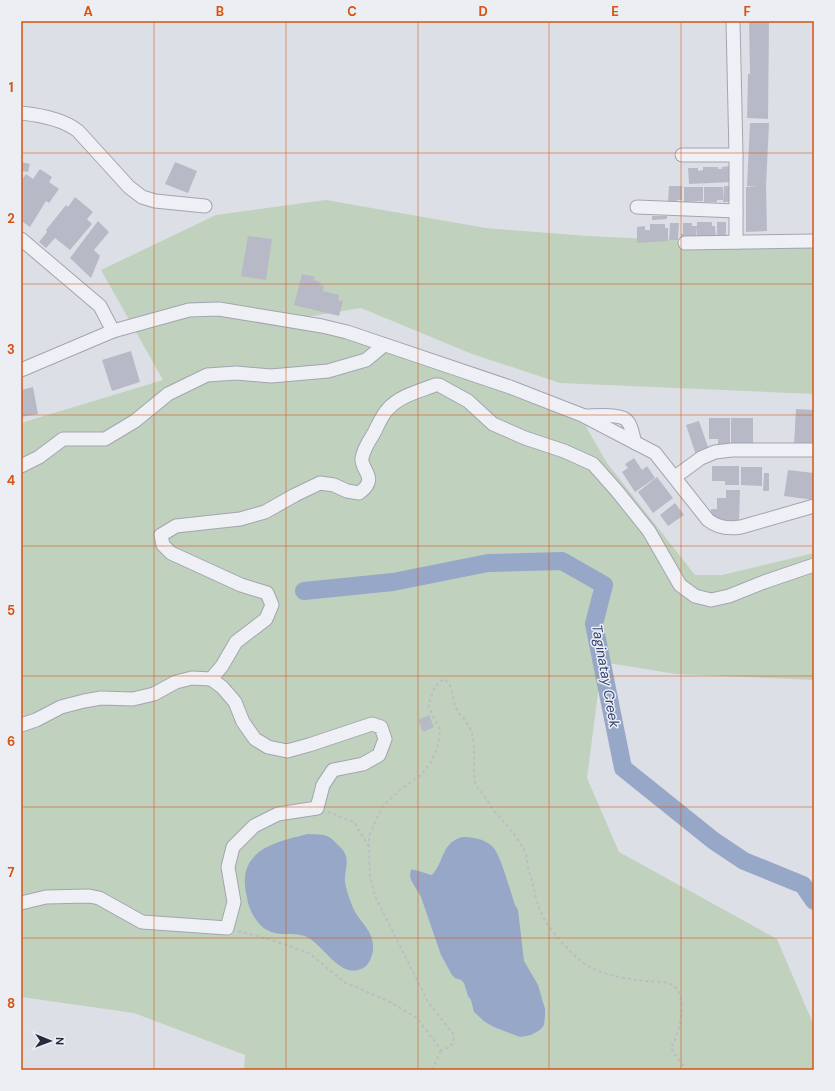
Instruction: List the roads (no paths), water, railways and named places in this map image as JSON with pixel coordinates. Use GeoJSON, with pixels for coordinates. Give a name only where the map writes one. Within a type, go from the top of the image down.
{"type":"FeatureCollection","features":[{"type":"Feature","properties":{"kind":"street"},"geometry":{"type":"LineString","coordinates":[[733,21],[736,242]]}},
{"type":"Feature","properties":{"kind":"street"},"geometry":{"type":"LineString","coordinates":[[21,113],[70,125],[78,131],[129,187],[142,197],[156,201],[205,206]]}},
{"type":"Feature","properties":{"kind":"street"},"geometry":{"type":"LineString","coordinates":[[682,155],[736,155]]}},
{"type":"Feature","properties":{"kind":"street"},"geometry":{"type":"LineString","coordinates":[[637,207],[736,211]]}},
{"type":"Feature","properties":{"kind":"street"},"geometry":{"type":"LineString","coordinates":[[21,239],[100,306],[113,331]]}},
{"type":"Feature","properties":{"kind":"street"},"geometry":{"type":"LineString","coordinates":[[685,243],[814,241]]}},
{"type":"Feature","properties":{"kind":"street"},"geometry":{"type":"LineString","coordinates":[[21,370],[113,331],[189,310],[219,309],[322,326],[347,332],[510,386],[582,416],[655,453],[675,476],[708,520],[720,527],[731,529],[741,527],[814,506]]}},
{"type":"Feature","properties":{"kind":"street"},"geometry":{"type":"LineString","coordinates":[[21,466],[39,457],[63,439],[105,439],[135,421],[168,394],[207,375],[236,373],[271,376],[328,371],[366,360],[384,345]]}},
{"type":"Feature","properties":{"kind":"street"},"geometry":{"type":"LineString","coordinates":[[211,679],[222,666],[236,642],[266,619],[272,605],[268,593],[241,585],[171,553],[163,545],[161,535],[176,526],[240,519],[265,512],[320,483],[334,485],[347,491],[359,493],[366,488],[368,480],[368,473],[361,460],[364,450],[388,408],[406,396],[435,385],[468,401],[493,424],[525,438],[564,451],[593,464],[649,531],[680,584],[695,596],[711,600],[729,596],[764,582],[814,566]]}},
{"type":"Feature","properties":{"kind":"street"},"geometry":{"type":"LineString","coordinates":[[675,476],[701,458],[715,452],[732,450],[814,450]]}},
{"type":"Feature","properties":{"kind":"street"},"geometry":{"type":"LineString","coordinates":[[21,725],[36,720],[61,707],[84,700],[101,698],[133,699],[154,694],[176,682],[192,678],[211,679],[222,687],[235,702],[243,722],[255,739],[268,747],[287,751],[372,724],[381,727],[385,739],[379,755],[362,764],[333,770],[323,785],[317,808],[278,814],[254,826],[233,847],[228,867],[234,902],[227,928],[142,922],[99,898],[89,896],[46,897],[21,903]]}},
{"type":"Feature","properties":{"kind":"water"},"geometry":{"type":"Polygon","coordinates":[[[308,834],[328,837],[343,850],[346,855],[347,862],[345,882],[348,894],[354,911],[369,931],[373,943],[373,950],[369,963],[363,968],[355,971],[339,965],[312,940],[305,936],[296,934],[281,934],[267,930],[259,924],[251,911],[245,890],[246,872],[250,862],[256,854],[275,843],[308,834]]]}},
{"type":"Feature","properties":{"kind":"water"},"geometry":{"type":"Polygon","coordinates":[[[463,837],[482,840],[492,846],[502,864],[518,910],[524,961],[538,985],[545,1009],[544,1025],[540,1030],[531,1035],[520,1037],[494,1027],[485,1022],[474,1012],[464,983],[452,975],[441,955],[421,897],[411,880],[411,870],[432,875],[451,843],[456,839],[463,837]]]}},
{"type":"Feature","properties":{"kind":"waterway","name":"Taginatay Creek"},"geometry":{"type":"LineString","coordinates":[[304,591],[393,582],[488,563],[562,561],[604,585],[594,624],[623,768],[714,841],[744,861],[803,885],[814,901]]}}]}
